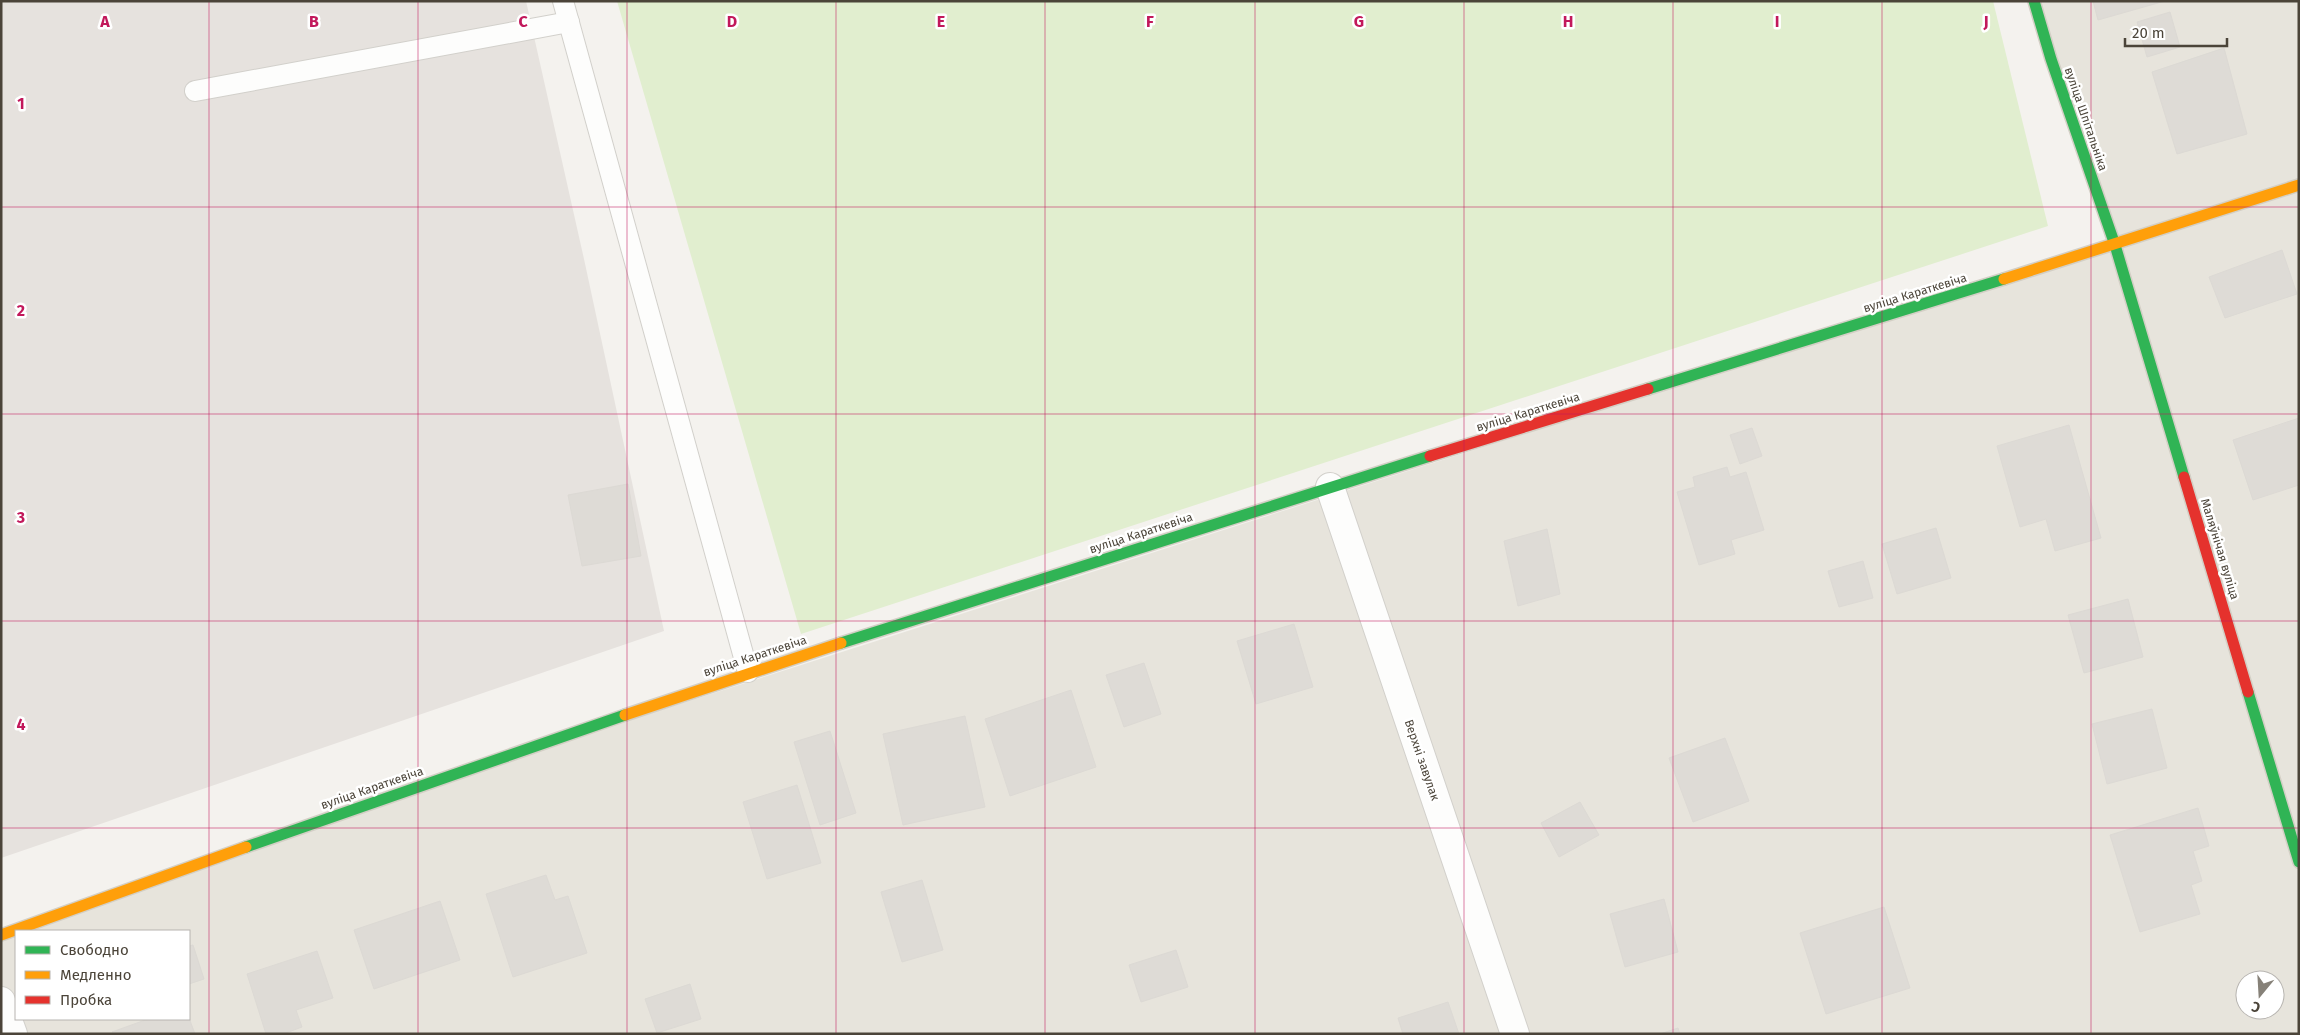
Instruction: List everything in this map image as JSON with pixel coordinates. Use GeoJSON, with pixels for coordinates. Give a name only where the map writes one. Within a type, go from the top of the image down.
{"type":"FeatureCollection","features":[{"type":"Feature","properties":{"kind":"street","name":"вуліца Шпітальніка"},"geometry":{"type":"LineString","coordinates":[[2034,1],[2050,59],[2115,245]]}},
{"type":"Feature","properties":{"kind":"street","name":"вуліца Караткевіча"},"geometry":{"type":"LineString","coordinates":[[1,935],[367,804],[748,672],[1330,487],[2115,245],[2299,185]]}},
{"type":"Feature","properties":{"kind":"street","name":"Маляўнічая вуліца"},"geometry":{"type":"LineString","coordinates":[[2115,245],[2299,862]]}},
{"type":"Feature","properties":{"kind":"street","name":"Верхні завулак"},"geometry":{"type":"LineString","coordinates":[[1330,487],[1514,1034]]}},
{"type":"Feature","properties":{"kind":"street"},"geometry":{"type":"LineString","coordinates":[[1,1001],[13,1034]]}},
{"type":"Feature","properties":{"kind":"lane"},"geometry":{"type":"LineString","coordinates":[[563,1],[748,672]]}},
{"type":"Feature","properties":{"kind":"lane"},"geometry":{"type":"LineString","coordinates":[[195,91],[569,22]]}},
{"type":"Feature","properties":{"kind":"shaded area"},"geometry":{"type":"Polygon","coordinates":[[[1,1],[526,1],[664,631],[1,858],[1,1]]]}},
{"type":"Feature","properties":{"kind":"shaded area"},"geometry":{"type":"Polygon","coordinates":[[[2034,1],[2299,1],[2299,1034],[1,1034],[1,935],[367,804],[2114,245],[2034,1]]]}},
{"type":"Feature","properties":{"kind":"green space"},"geometry":{"type":"Polygon","coordinates":[[[617,1],[1993,1],[2048,226],[801,634],[617,1]]]}},
{"type":"Feature","properties":{"kind":"building"},"geometry":{"type":"Polygon","coordinates":[[[2093,1],[2165,1],[2098,20],[2093,1]]]}},
{"type":"Feature","properties":{"kind":"building"},"geometry":{"type":"Polygon","coordinates":[[[2170,12],[2180,47],[2147,57],[2137,22],[2170,12]]]}},
{"type":"Feature","properties":{"kind":"building"},"geometry":{"type":"Polygon","coordinates":[[[2224,48],[2247,134],[2177,154],[2152,72],[2224,48]]]}},
{"type":"Feature","properties":{"kind":"building"},"geometry":{"type":"Polygon","coordinates":[[[2282,250],[2297,294],[2225,318],[2209,277],[2282,250]]]}},
{"type":"Feature","properties":{"kind":"building"},"geometry":{"type":"Polygon","coordinates":[[[2299,418],[2299,485],[2253,500],[2233,440],[2299,418]]]}},
{"type":"Feature","properties":{"kind":"building"},"geometry":{"type":"Polygon","coordinates":[[[2069,425],[2101,538],[2055,551],[2046,519],[2020,527],[1997,446],[2069,425]]]}},
{"type":"Feature","properties":{"kind":"building"},"geometry":{"type":"Polygon","coordinates":[[[1752,428],[1762,456],[1740,464],[1730,435],[1752,428]]]}},
{"type":"Feature","properties":{"kind":"building"},"geometry":{"type":"Polygon","coordinates":[[[1727,467],[1730,477],[1746,472],[1764,530],[1731,540],[1735,554],[1699,565],[1677,492],[1695,487],[1693,477],[1727,467]]]}},
{"type":"Feature","properties":{"kind":"building"},"geometry":{"type":"Polygon","coordinates":[[[628,484],[641,556],[582,566],[568,495],[628,484]]]}},
{"type":"Feature","properties":{"kind":"building"},"geometry":{"type":"Polygon","coordinates":[[[1936,528],[1951,578],[1897,594],[1882,544],[1936,528]]]}},
{"type":"Feature","properties":{"kind":"building"},"geometry":{"type":"Polygon","coordinates":[[[1547,529],[1560,594],[1518,606],[1504,541],[1547,529]]]}},
{"type":"Feature","properties":{"kind":"building"},"geometry":{"type":"Polygon","coordinates":[[[1863,561],[1873,598],[1839,607],[1828,571],[1863,561]]]}},
{"type":"Feature","properties":{"kind":"building"},"geometry":{"type":"Polygon","coordinates":[[[2128,599],[2143,657],[2084,673],[2068,615],[2128,599]]]}},
{"type":"Feature","properties":{"kind":"building"},"geometry":{"type":"Polygon","coordinates":[[[1294,624],[1313,687],[1256,704],[1237,641],[1294,624]]]}},
{"type":"Feature","properties":{"kind":"building"},"geometry":{"type":"Polygon","coordinates":[[[1144,663],[1161,714],[1124,727],[1106,675],[1144,663]]]}},
{"type":"Feature","properties":{"kind":"building"},"geometry":{"type":"Polygon","coordinates":[[[1071,690],[1096,767],[1010,796],[985,719],[1071,690]]]}},
{"type":"Feature","properties":{"kind":"building"},"geometry":{"type":"Polygon","coordinates":[[[2152,709],[2167,768],[2107,784],[2092,724],[2152,709]]]}},
{"type":"Feature","properties":{"kind":"building"},"geometry":{"type":"Polygon","coordinates":[[[965,716],[985,807],[903,825],[883,734],[965,716]]]}},
{"type":"Feature","properties":{"kind":"building"},"geometry":{"type":"Polygon","coordinates":[[[830,731],[856,813],[820,825],[794,742],[830,731]]]}},
{"type":"Feature","properties":{"kind":"building"},"geometry":{"type":"Polygon","coordinates":[[[1725,738],[1749,801],[1693,822],[1669,758],[1725,738]]]}},
{"type":"Feature","properties":{"kind":"building"},"geometry":{"type":"Polygon","coordinates":[[[797,785],[821,863],[767,879],[743,802],[797,785]]]}},
{"type":"Feature","properties":{"kind":"building"},"geometry":{"type":"Polygon","coordinates":[[[1580,802],[1599,835],[1559,857],[1541,823],[1580,802]]]}},
{"type":"Feature","properties":{"kind":"building"},"geometry":{"type":"Polygon","coordinates":[[[2198,808],[2209,846],[2193,851],[2202,881],[2191,885],[2200,914],[2140,932],[2110,835],[2198,808]]]}},
{"type":"Feature","properties":{"kind":"building"},"geometry":{"type":"Polygon","coordinates":[[[546,875],[555,900],[568,896],[587,953],[513,977],[486,894],[546,875]]]}},
{"type":"Feature","properties":{"kind":"building"},"geometry":{"type":"Polygon","coordinates":[[[922,880],[943,950],[902,962],[881,892],[922,880]]]}},
{"type":"Feature","properties":{"kind":"building"},"geometry":{"type":"Polygon","coordinates":[[[1664,899],[1678,952],[1625,967],[1610,914],[1664,899]]]}},
{"type":"Feature","properties":{"kind":"building"},"geometry":{"type":"Polygon","coordinates":[[[440,901],[460,960],[374,989],[354,930],[440,901]]]}},
{"type":"Feature","properties":{"kind":"building"},"geometry":{"type":"Polygon","coordinates":[[[1884,907],[1910,988],[1826,1014],[1800,933],[1884,907]]]}},
{"type":"Feature","properties":{"kind":"building"},"geometry":{"type":"Polygon","coordinates":[[[193,945],[204,979],[190,984],[190,946],[193,945]]]}},
{"type":"Feature","properties":{"kind":"building"},"geometry":{"type":"Polygon","coordinates":[[[1176,950],[1188,987],[1141,1002],[1129,965],[1176,950]]]}},
{"type":"Feature","properties":{"kind":"building"},"geometry":{"type":"Polygon","coordinates":[[[317,951],[333,998],[296,1010],[302,1027],[283,1034],[266,1034],[247,974],[317,951]]]}},
{"type":"Feature","properties":{"kind":"building"},"geometry":{"type":"Polygon","coordinates":[[[690,984],[701,1019],[657,1033],[645,999],[690,984]]]}},
{"type":"Feature","properties":{"kind":"building"},"geometry":{"type":"Polygon","coordinates":[[[1448,1002],[1459,1034],[1403,1034],[1398,1018],[1448,1002]]]}},
{"type":"Feature","properties":{"kind":"building"},"geometry":{"type":"Polygon","coordinates":[[[145,1020],[190,1020],[195,1034],[112,1032],[145,1020]]]}},
{"type":"Feature","properties":{"kind":"building"},"geometry":{"type":"Polygon","coordinates":[[[1678,1028],[1680,1034],[1660,1034],[1678,1028]]]}},
{"type":"Feature","properties":{"kind":"traffic: fast"},"geometry":{"type":"LineString","coordinates":[[2034,1],[2051,59],[2115,245],[2184,477]]}},
{"type":"Feature","properties":{"kind":"traffic: fast"},"geometry":{"type":"LineString","coordinates":[[1648,389],[2004,279]]}},
{"type":"Feature","properties":{"kind":"traffic: fast"},"geometry":{"type":"LineString","coordinates":[[841,643],[1430,456]]}},
{"type":"Feature","properties":{"kind":"traffic: fast"},"geometry":{"type":"LineString","coordinates":[[2248,692],[2299,862]]}},
{"type":"Feature","properties":{"kind":"traffic: fast"},"geometry":{"type":"LineString","coordinates":[[246,847],[625,715]]}},
{"type":"Feature","properties":{"kind":"traffic: slow"},"geometry":{"type":"LineString","coordinates":[[2004,279],[2299,185]]}},
{"type":"Feature","properties":{"kind":"traffic: slow"},"geometry":{"type":"LineString","coordinates":[[625,715],[841,643]]}},
{"type":"Feature","properties":{"kind":"traffic: slow"},"geometry":{"type":"LineString","coordinates":[[1,935],[246,847]]}},
{"type":"Feature","properties":{"kind":"traffic: jam"},"geometry":{"type":"LineString","coordinates":[[1430,456],[1648,389]]}},
{"type":"Feature","properties":{"kind":"traffic: jam"},"geometry":{"type":"LineString","coordinates":[[2184,477],[2248,692]]}}]}
